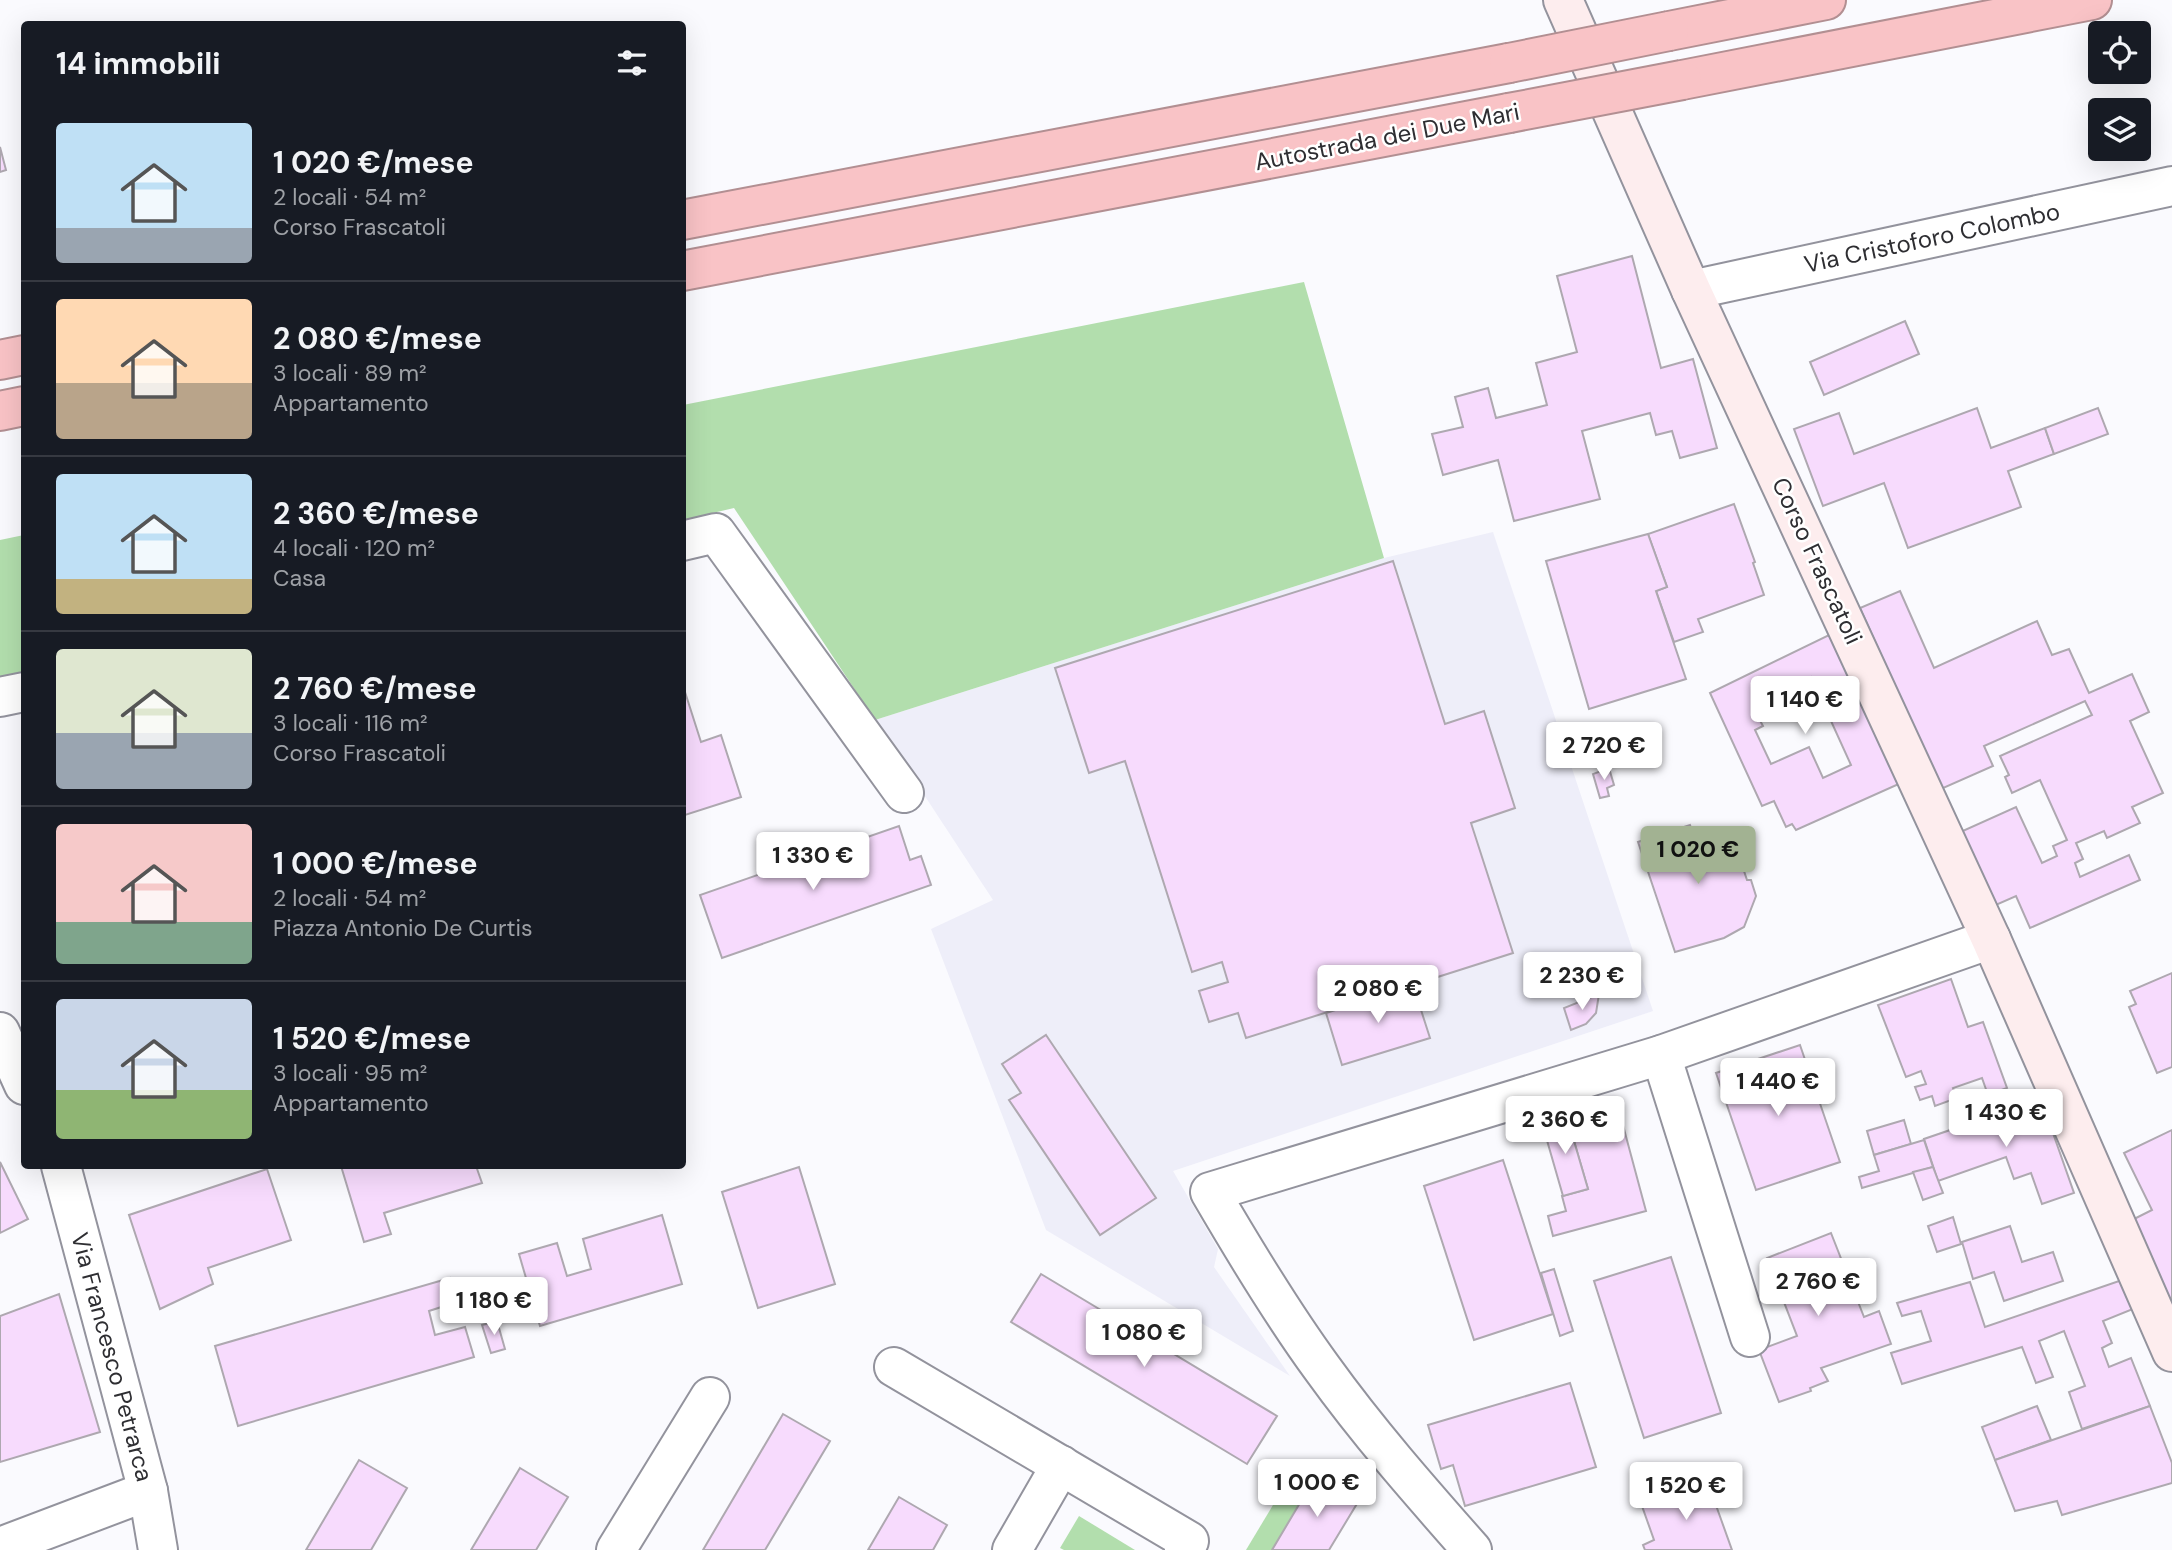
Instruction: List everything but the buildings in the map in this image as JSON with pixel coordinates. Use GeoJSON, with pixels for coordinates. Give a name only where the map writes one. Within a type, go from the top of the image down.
{"type":"FeatureCollection","features":[{"type":"Feature","properties":{"kind":"highway","name":"Autostrada dei Due Mari"},"geometry":{"type":"LineString","coordinates":[[686,219],[1826,0]]}},
{"type":"Feature","properties":{"kind":"highway","name":"Autostrada dei Due Mari"},"geometry":{"type":"LineString","coordinates":[[686,270],[2092,0]]}},
{"type":"Feature","properties":{"kind":"highway"},"geometry":{"type":"LineString","coordinates":[[0,360],[21,356]]}},
{"type":"Feature","properties":{"kind":"highway"},"geometry":{"type":"LineString","coordinates":[[0,411],[21,407]]}},
{"type":"Feature","properties":{"kind":"street","name":"Corso Frascatoli"},"geometry":{"type":"LineString","coordinates":[[1564,1],[1691,290],[1991,939],[2172,1352]]}},
{"type":"Feature","properties":{"kind":"street","name":"Via Cristoforo Colombo"},"geometry":{"type":"LineString","coordinates":[[1691,290],[2172,186]]}},
{"type":"Feature","properties":{"kind":"street"},"geometry":{"type":"LineString","coordinates":[[686,540],[716,533],[904,793]]}},
{"type":"Feature","properties":{"kind":"street"},"geometry":{"type":"LineString","coordinates":[[0,697],[21,693]]}},
{"type":"Feature","properties":{"kind":"street"},"geometry":{"type":"LineString","coordinates":[[1472,1550],[1407,1476],[1322,1368],[1251,1261],[1210,1192],[1661,1055],[1991,939]]}},
{"type":"Feature","properties":{"kind":"street"},"geometry":{"type":"LineString","coordinates":[[0,1032],[21,1078]]}},
{"type":"Feature","properties":{"kind":"street"},"geometry":{"type":"LineString","coordinates":[[1661,1055],[1750,1336]]}},
{"type":"Feature","properties":{"kind":"street","name":"Via Francesco Petrarca"},"geometry":{"type":"LineString","coordinates":[[62,1169],[148,1491],[158,1550]]}},
{"type":"Feature","properties":{"kind":"street"},"geometry":{"type":"LineString","coordinates":[[894,1367],[1189,1541],[1184,1550]]}},
{"type":"Feature","properties":{"kind":"street"},"geometry":{"type":"LineString","coordinates":[[616,1550],[709,1397]]}},
{"type":"Feature","properties":{"kind":"street"},"geometry":{"type":"LineString","coordinates":[[1013,1550],[1061,1465]]}},
{"type":"Feature","properties":{"kind":"street"},"geometry":{"type":"LineString","coordinates":[[0,1548],[148,1491]]}},
{"type":"Feature","properties":{"kind":"shaded area"},"geometry":{"type":"Polygon","coordinates":[[[1493,532],[1653,1011],[1173,1171],[1218,1249],[1214,1267],[1290,1376],[1046,1230],[931,929],[993,900],[875,720],[1384,558],[1493,532]]]}},
{"type":"Feature","properties":{"kind":"green space"},"geometry":{"type":"Polygon","coordinates":[[[1304,282],[1384,558],[875,720],[734,508],[686,519],[686,404],[1304,282]]]}},
{"type":"Feature","properties":{"kind":"green space"},"geometry":{"type":"Polygon","coordinates":[[[21,536],[21,672],[0,677],[0,540],[21,536]]]}},
{"type":"Feature","properties":{"kind":"green space"},"geometry":{"type":"Polygon","coordinates":[[[1297,1465],[1316,1476],[1272,1550],[1246,1550],[1297,1465]]]}},
{"type":"Feature","properties":{"kind":"green space"},"geometry":{"type":"Polygon","coordinates":[[[1079,1516],[1135,1550],[1060,1548],[1079,1516]]]}}]}
